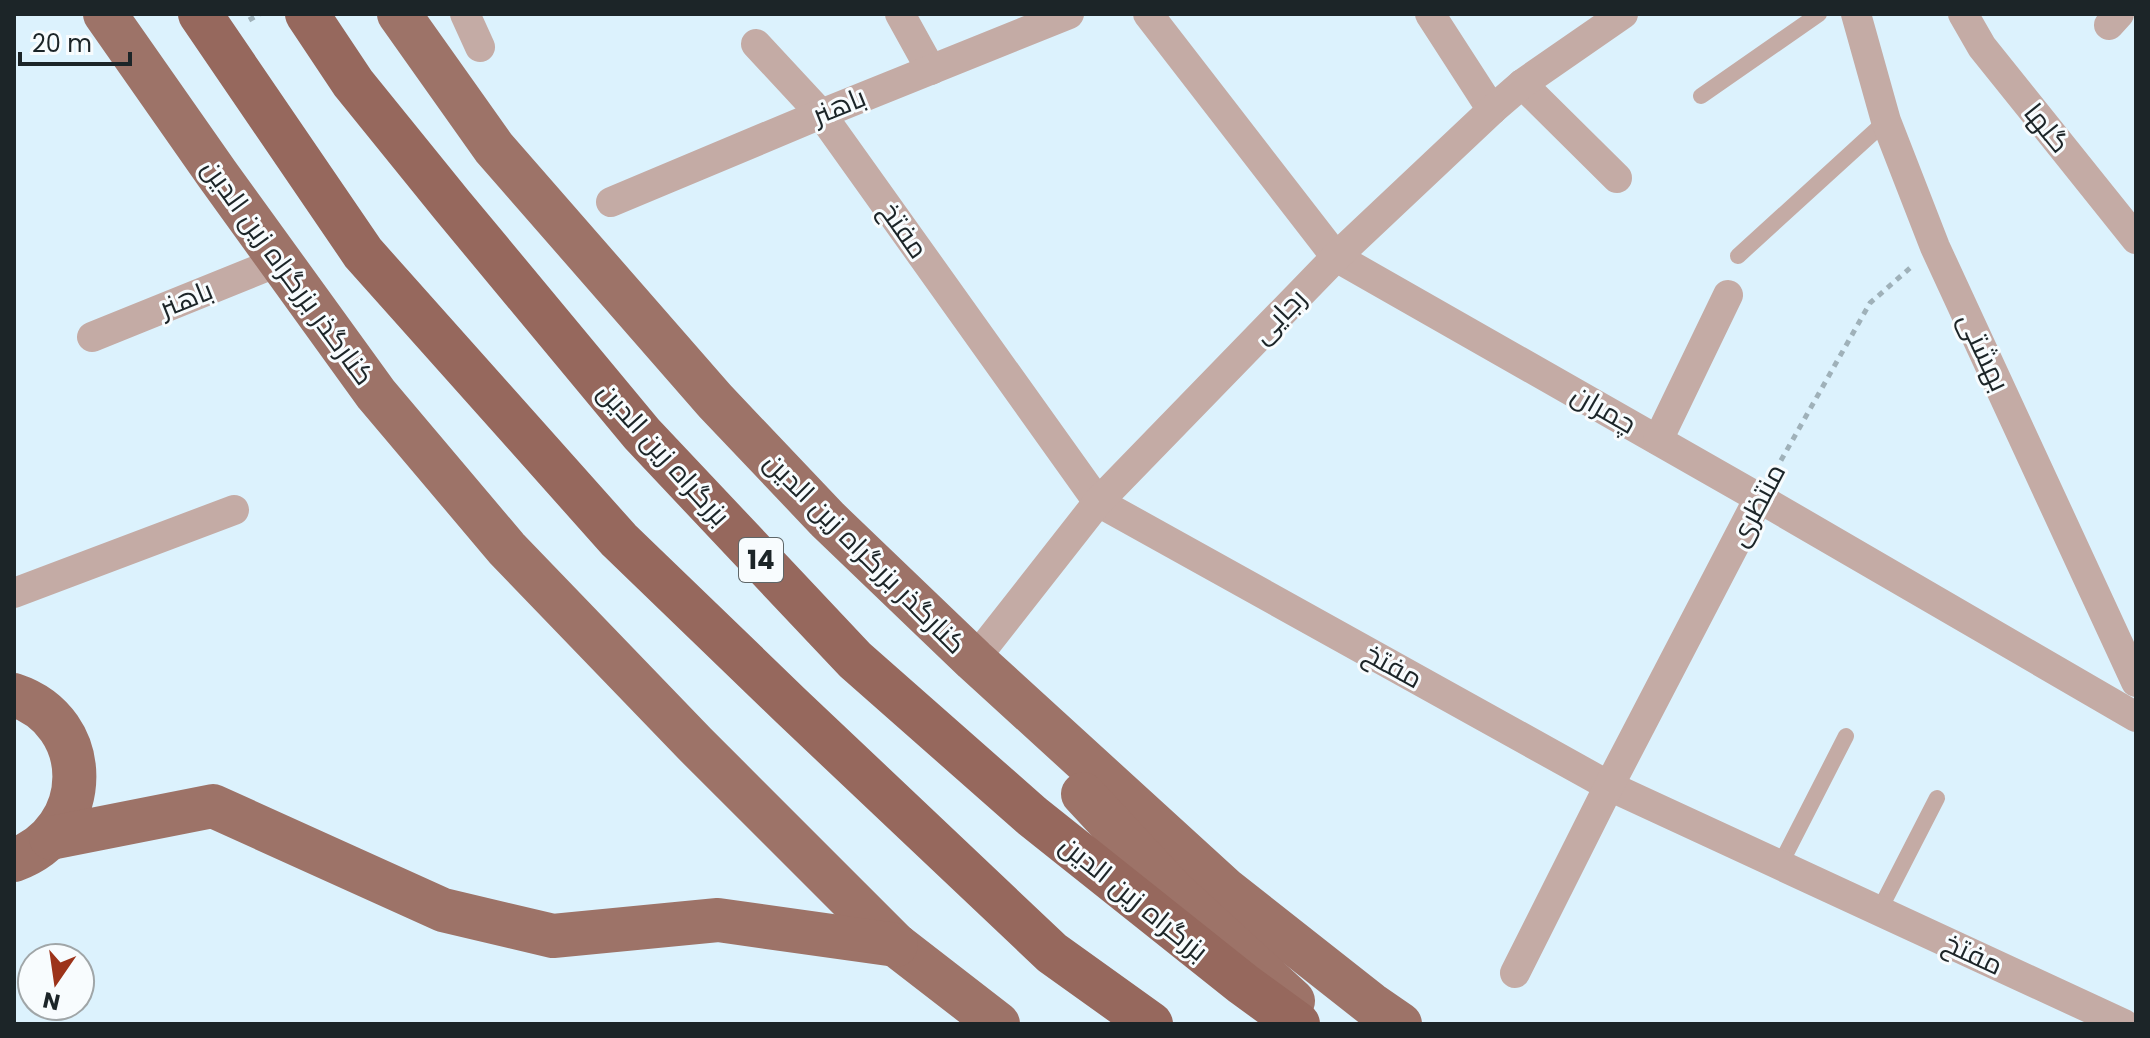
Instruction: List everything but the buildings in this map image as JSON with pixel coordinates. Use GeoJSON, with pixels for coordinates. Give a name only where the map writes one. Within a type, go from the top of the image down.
{"type":"FeatureCollection","features":[{"type":"Feature","properties":{"kind":"highway"},"geometry":{"type":"LineString","coordinates":[[200,14],[363,253],[619,540],[1052,953],[1151,1024]]}},
{"type":"Feature","properties":{"kind":"highway","name":"بزرگراه زین الدین"},"geometry":{"type":"LineString","coordinates":[[307,14],[363,95],[642,434],[855,660],[1032,816],[1298,1024]]}},
{"type":"Feature","properties":{"kind":"main road","name":"کنارگذر بزرگراه زین الدین"},"geometry":{"type":"LineString","coordinates":[[105,14],[376,394],[507,549],[695,744],[896,945],[998,1024]]}},
{"type":"Feature","properties":{"kind":"main road","name":"کنارگذر بزرگراه زین الدین"},"geometry":{"type":"LineString","coordinates":[[399,14],[494,148],[715,401],[827,519],[974,660],[1225,889],[1400,1024]]}},
{"type":"Feature","properties":{"kind":"main road"},"geometry":{"type":"LineString","coordinates":[[827,519],[1174,892],[1319,1024]]}},
{"type":"Feature","properties":{"kind":"main road"},"geometry":{"type":"LineString","coordinates":[[14,695],[48,714],[64,736],[74,762],[74,789],[67,815],[51,838],[29,855],[14,860]]}},
{"type":"Feature","properties":{"kind":"main road"},"geometry":{"type":"LineString","coordinates":[[51,838],[213,806],[443,910],[553,936],[718,920],[896,945]]}},
{"type":"Feature","properties":{"kind":"street"},"geometry":{"type":"LineString","coordinates":[[465,14],[480,47]]}},
{"type":"Feature","properties":{"kind":"street"},"geometry":{"type":"LineString","coordinates":[[900,14],[931,70]]}},
{"type":"Feature","properties":{"kind":"street","name":"باهنر"},"geometry":{"type":"LineString","coordinates":[[611,202],[1069,14]]}},
{"type":"Feature","properties":{"kind":"street","name":"چمران"},"geometry":{"type":"LineString","coordinates":[[1148,14],[1336,257],[2136,717]]}},
{"type":"Feature","properties":{"kind":"street"},"geometry":{"type":"LineString","coordinates":[[1430,14],[1492,110]]}},
{"type":"Feature","properties":{"kind":"street","name":"رجایی"},"geometry":{"type":"LineString","coordinates":[[974,660],[1098,502],[1336,257],[1522,84],[1623,14]]}},
{"type":"Feature","properties":{"kind":"street","name":"بهشتی"},"geometry":{"type":"LineString","coordinates":[[1856,14],[1886,121],[1935,247],[2136,682]]}},
{"type":"Feature","properties":{"kind":"street","name":"گلها"},"geometry":{"type":"LineString","coordinates":[[1963,14],[1982,47],[2136,239]]}},
{"type":"Feature","properties":{"kind":"street","name":"مفتخ"},"geometry":{"type":"LineString","coordinates":[[756,44],[821,114],[1098,502],[1609,786],[2124,1024]]}},
{"type":"Feature","properties":{"kind":"street"},"geometry":{"type":"LineString","coordinates":[[1522,84],[1617,178]]}},
{"type":"Feature","properties":{"kind":"street","name":"باهنر"},"geometry":{"type":"LineString","coordinates":[[92,337],[280,261]]}},
{"type":"Feature","properties":{"kind":"street"},"geometry":{"type":"LineString","coordinates":[[1658,440],[1728,295]]}},
{"type":"Feature","properties":{"kind":"street","name":"منتظری"},"geometry":{"type":"LineString","coordinates":[[1515,973],[1759,498]]}},
{"type":"Feature","properties":{"kind":"street"},"geometry":{"type":"LineString","coordinates":[[14,593],[234,510]]}},
{"type":"Feature","properties":{"kind":"lane"},"geometry":{"type":"LineString","coordinates":[[1701,96],[1819,14]]}},
{"type":"Feature","properties":{"kind":"lane"},"geometry":{"type":"LineString","coordinates":[[1738,256],[1886,121]]}},
{"type":"Feature","properties":{"kind":"lane"},"geometry":{"type":"LineString","coordinates":[[1780,865],[1846,736]]}},
{"type":"Feature","properties":{"kind":"lane"},"geometry":{"type":"LineString","coordinates":[[1879,911],[1937,798]]}},
{"type":"Feature","properties":{"kind":"path","name":"منتظری"},"geometry":{"type":"LineString","coordinates":[[1759,498],[1870,303],[1935,247]]}}]}
